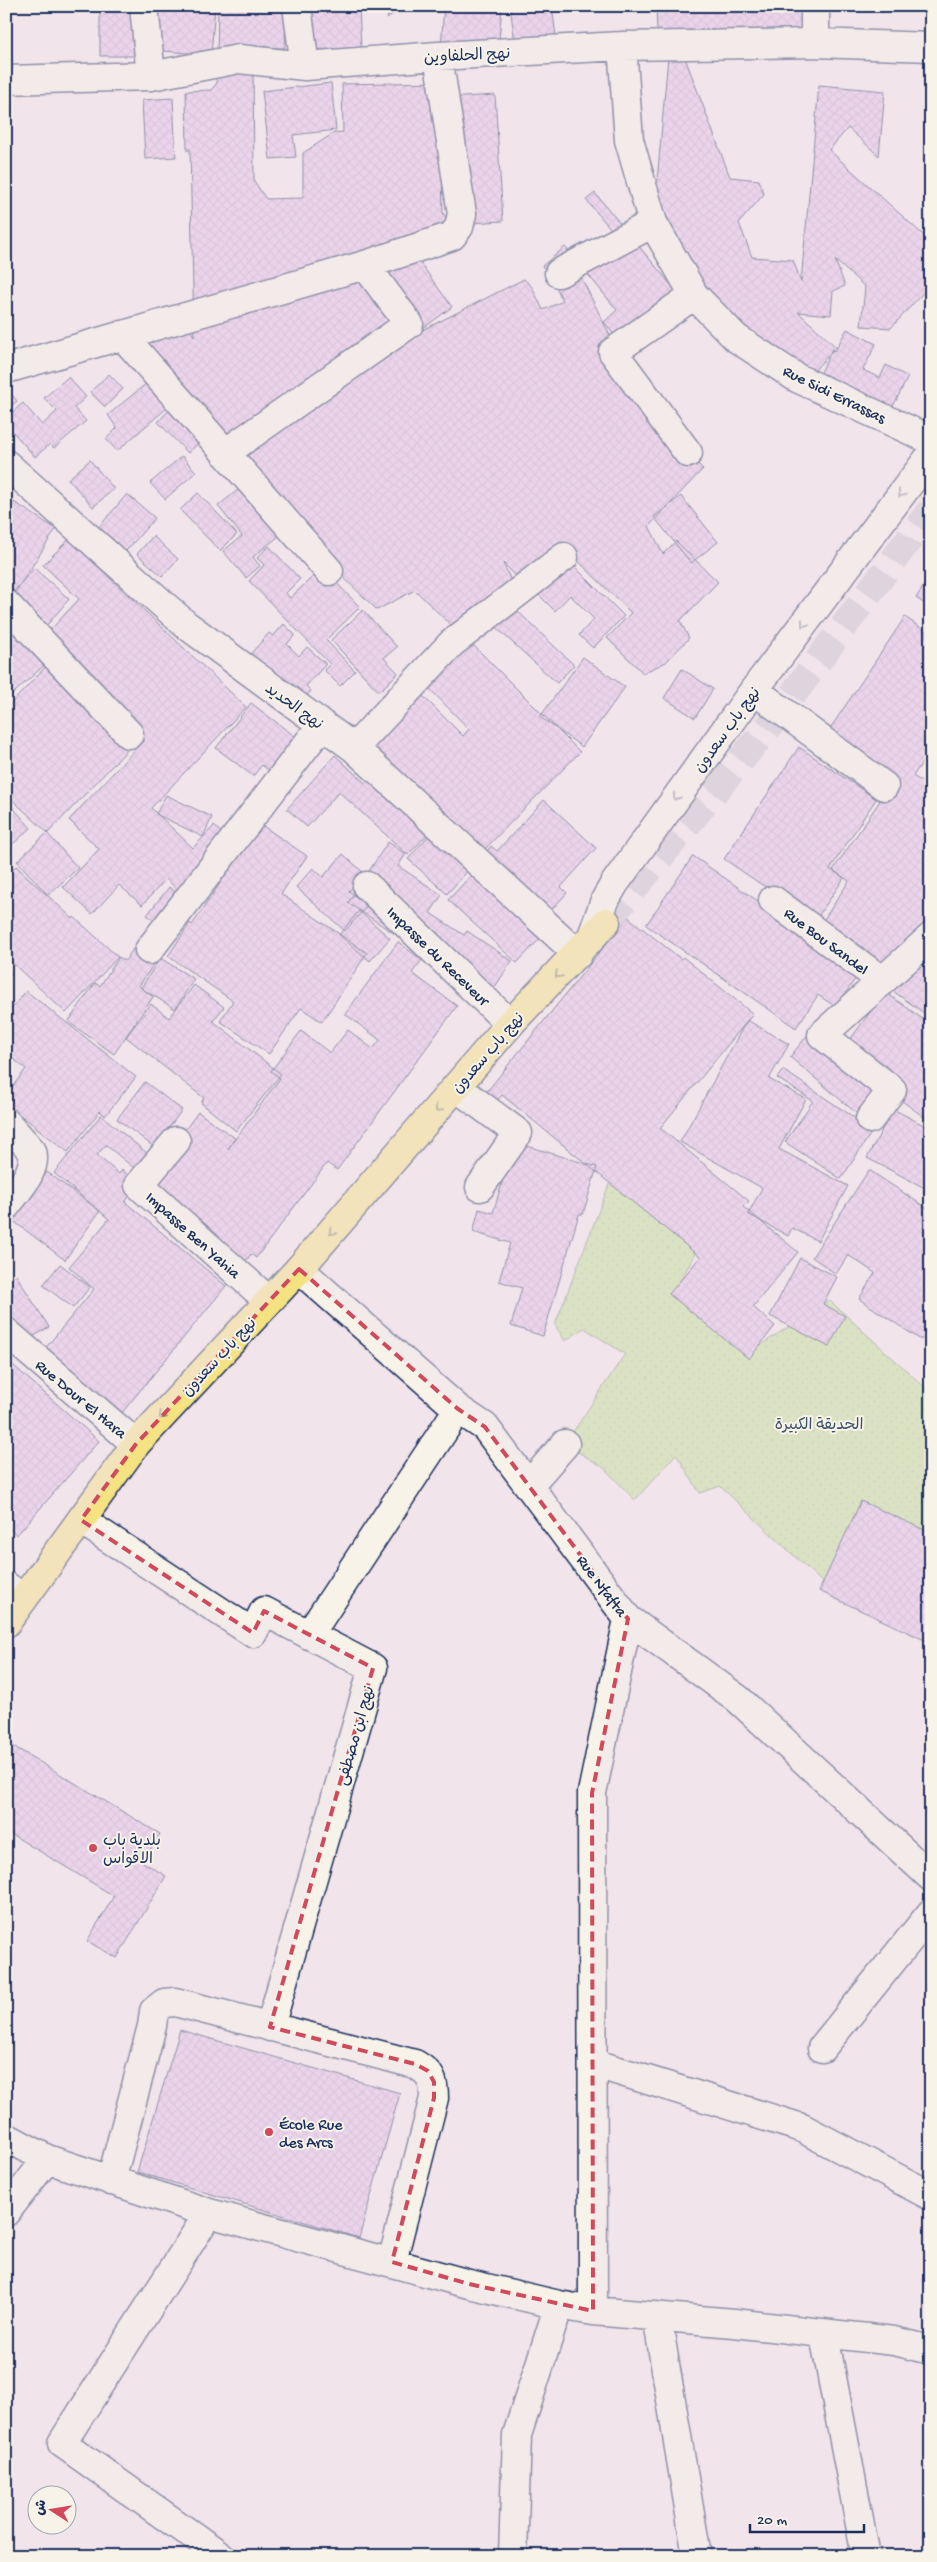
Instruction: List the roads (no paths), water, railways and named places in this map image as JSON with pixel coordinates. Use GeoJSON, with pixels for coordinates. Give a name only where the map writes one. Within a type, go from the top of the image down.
{"type":"FeatureCollection","features":[{"type":"Feature","properties":{"kind":"main road","name":"نهج باب سعدون"},"geometry":{"type":"LineString","coordinates":[[6,1623],[15,1592],[81,1520],[136,1444],[299,1269],[510,1024],[592,938]]}},
{"type":"Feature","properties":{"kind":"street"},"geometry":{"type":"LineString","coordinates":[[144,6],[151,76]]}},
{"type":"Feature","properties":{"kind":"street"},"geometry":{"type":"LineString","coordinates":[[297,6],[305,66]]}},
{"type":"Feature","properties":{"kind":"street"},"geometry":{"type":"LineString","coordinates":[[815,6],[815,43]]}},
{"type":"Feature","properties":{"kind":"street","name":"نهج الحلفاوين"},"geometry":{"type":"LineString","coordinates":[[6,80],[151,76],[239,59],[305,66],[438,56],[622,46],[815,43],[931,47]]}},
{"type":"Feature","properties":{"kind":"street","name":"Rue Sidi Errassas"},"geometry":{"type":"LineString","coordinates":[[622,46],[629,140],[653,223],[694,295],[736,338],[797,378],[931,440]]}},
{"type":"Feature","properties":{"kind":"street"},"geometry":{"type":"LineString","coordinates":[[6,369],[365,265],[452,236],[459,227],[462,214],[438,56]]}},
{"type":"Feature","properties":{"kind":"street"},"geometry":{"type":"LineString","coordinates":[[559,273],[653,223]]}},
{"type":"Feature","properties":{"kind":"street"},"geometry":{"type":"LineString","coordinates":[[225,453],[409,324],[365,265]]}},
{"type":"Feature","properties":{"kind":"street"},"geometry":{"type":"LineString","coordinates":[[688,453],[613,352],[694,295]]}},
{"type":"Feature","properties":{"kind":"street"},"geometry":{"type":"LineString","coordinates":[[122,336],[329,571]]}},
{"type":"Feature","properties":{"kind":"street","name":"نهج باب سعدون"},"geometry":{"type":"LineString","coordinates":[[592,938],[605,900],[615,883],[754,690],[931,455]]}},
{"type":"Feature","properties":{"kind":"street","name":"نهج الحديد"},"geometry":{"type":"LineString","coordinates":[[6,464],[185,624],[354,748],[592,938]]}},
{"type":"Feature","properties":{"kind":"street"},"geometry":{"type":"LineString","coordinates":[[354,748],[452,643],[564,557]]}},
{"type":"Feature","properties":{"kind":"street"},"geometry":{"type":"LineString","coordinates":[[6,604],[129,734]]}},
{"type":"Feature","properties":{"kind":"street"},"geometry":{"type":"LineString","coordinates":[[754,690],[884,786]]}},
{"type":"Feature","properties":{"kind":"street"},"geometry":{"type":"LineString","coordinates":[[149,950],[322,726]]}},
{"type":"Feature","properties":{"kind":"street","name":"Impasse du Receveur"},"geometry":{"type":"LineString","coordinates":[[367,886],[510,1024]]}},
{"type":"Feature","properties":{"kind":"street","name":"Rue Bou Sandel"},"geometry":{"type":"LineString","coordinates":[[773,900],[881,980]]}},
{"type":"Feature","properties":{"kind":"street"},"geometry":{"type":"LineString","coordinates":[[870,1119],[892,1090],[822,1034],[931,937]]}},
{"type":"Feature","properties":{"kind":"street"},"geometry":{"type":"LineString","coordinates":[[456,1088],[518,1133],[480,1187]]}},
{"type":"Feature","properties":{"kind":"street"},"geometry":{"type":"LineString","coordinates":[[6,1122],[32,1151],[34,1156],[32,1169],[6,1206]]}},
{"type":"Feature","properties":{"kind":"street","name":"Impasse Ben Yahia"},"geometry":{"type":"LineString","coordinates":[[176,1142],[139,1185],[269,1301]]}},
{"type":"Feature","properties":{"kind":"street","name":"Rue Nfafta"},"geometry":{"type":"LineString","coordinates":[[299,1269],[458,1409],[486,1427],[628,1619],[738,1698],[931,1877]]}},
{"type":"Feature","properties":{"kind":"street","name":"Rue Dour El Hara"},"geometry":{"type":"LineString","coordinates":[[6,1332],[61,1382],[136,1444]]}},
{"type":"Feature","properties":{"kind":"street"},"geometry":{"type":"LineString","coordinates":[[309,1635],[458,1409]]}},
{"type":"Feature","properties":{"kind":"street"},"geometry":{"type":"LineString","coordinates":[[529,1485],[565,1444]]}},
{"type":"Feature","properties":{"kind":"street","name":"نهج ابن مصطفى"},"geometry":{"type":"LineString","coordinates":[[81,1520],[253,1633],[264,1611],[373,1668],[270,2027]]}},
{"type":"Feature","properties":{"kind":"street"},"geometry":{"type":"LineString","coordinates":[[593,2311],[592,1793],[628,1619]]}},
{"type":"Feature","properties":{"kind":"street"},"geometry":{"type":"LineString","coordinates":[[822,2048],[931,1912]]}},
{"type":"Feature","properties":{"kind":"street"},"geometry":{"type":"LineString","coordinates":[[112,2181],[152,2026],[154,2011],[164,2003],[176,2002],[415,2064],[428,2071],[434,2082],[434,2098],[392,2262]]}},
{"type":"Feature","properties":{"kind":"street"},"geometry":{"type":"LineString","coordinates":[[593,2063],[802,2128],[931,2196]]}},
{"type":"Feature","properties":{"kind":"street"},"geometry":{"type":"LineString","coordinates":[[6,2137],[48,2159],[209,2214],[469,2284],[593,2311],[657,2316],[894,2342],[931,2350]]}},
{"type":"Feature","properties":{"kind":"street"},"geometry":{"type":"LineString","coordinates":[[6,2212],[48,2159]]}},
{"type":"Feature","properties":{"kind":"street"},"geometry":{"type":"LineString","coordinates":[[209,2214],[62,2443],[221,2556]]}},
{"type":"Feature","properties":{"kind":"street"},"geometry":{"type":"LineString","coordinates":[[513,2556],[517,2435],[559,2304]]}},
{"type":"Feature","properties":{"kind":"street"},"geometry":{"type":"LineString","coordinates":[[657,2316],[697,2556]]}},
{"type":"Feature","properties":{"kind":"street"},"geometry":{"type":"LineString","coordinates":[[824,2335],[866,2556]]}},
{"type":"Feature","properties":{"kind":"tunnel"},"geometry":{"type":"LineString","coordinates":[[606,922],[769,726],[931,510]]}},
{"type":"Feature","properties":{"kind":"place","name":"بلدية باب الاقواس"},"geometry":{"type":"Point","coordinates":[93,1848]}},
{"type":"Feature","properties":{"kind":"place","name":"École Rue des Arcs"},"geometry":{"type":"Point","coordinates":[269,2132]}},
{"type":"Feature","properties":{"kind":"park label","name":"الحديقة الكبيرة"},"geometry":{"type":"Point","coordinates":[819,1423]}}]}
